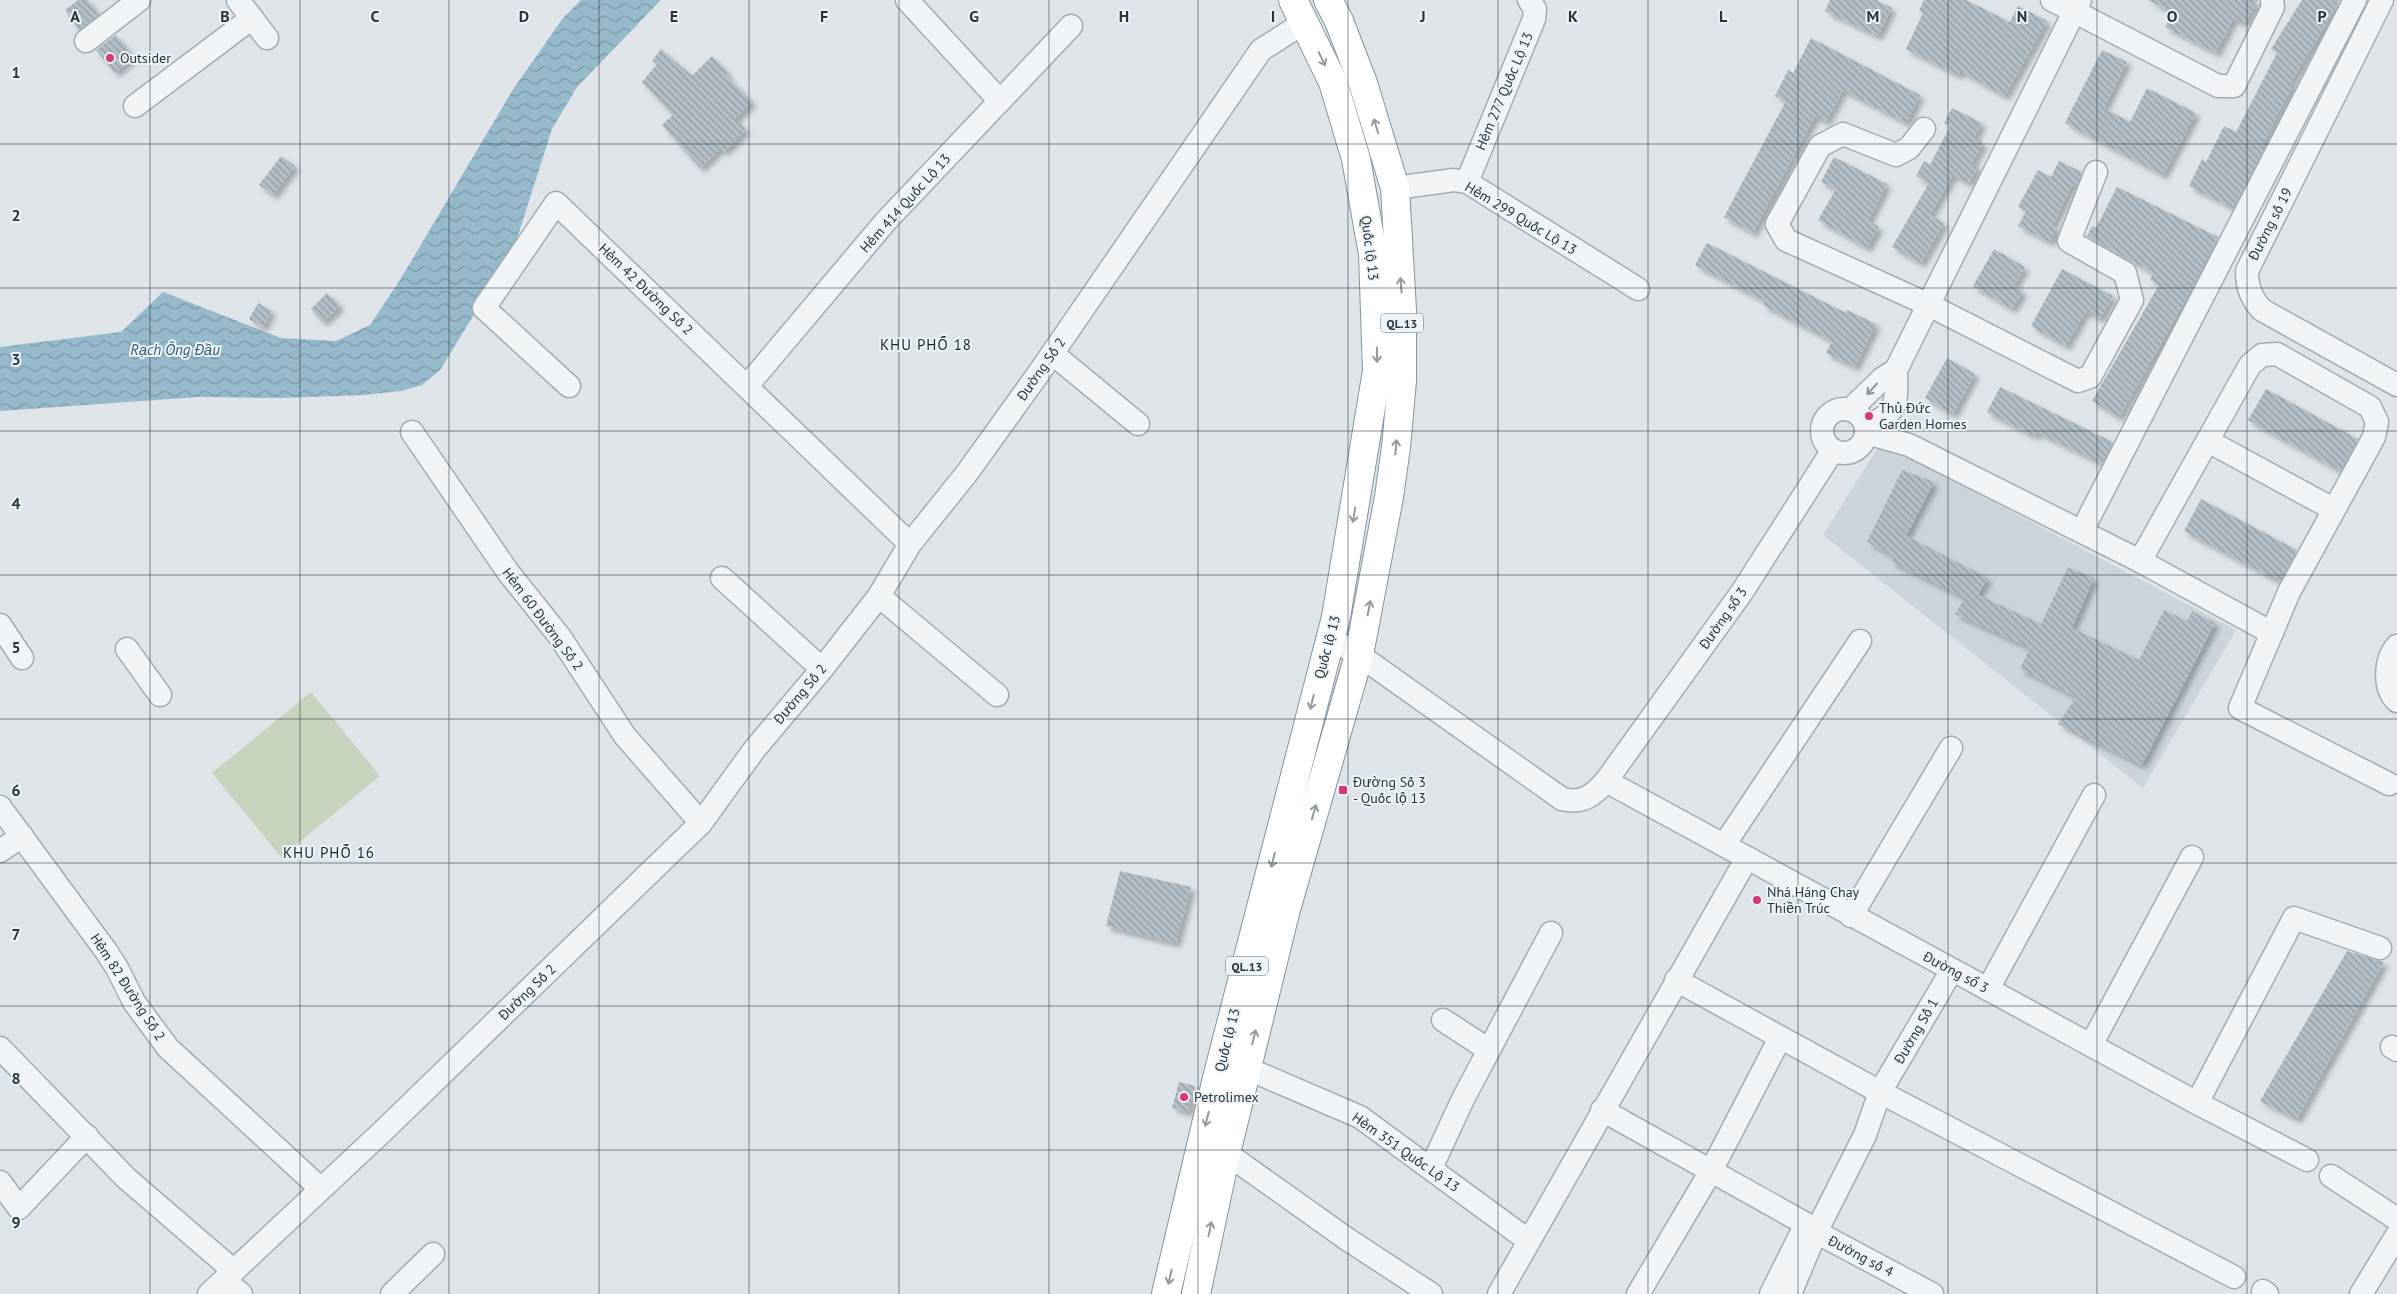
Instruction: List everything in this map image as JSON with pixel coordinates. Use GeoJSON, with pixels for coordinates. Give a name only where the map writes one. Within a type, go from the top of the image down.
{"type":"FeatureCollection","features":[{"type":"Feature","properties":{"kind":"highway","name":"Quốc lộ 13"},"geometry":{"type":"LineString","coordinates":[[1196,1294],[1246,1068],[1286,913],[1359,655],[1389,497],[1402,381],[1402,310],[1395,188],[1363,83],[1339,21],[1328,0]]}},
{"type":"Feature","properties":{"kind":"highway","name":"Quốc lộ 13"},"geometry":{"type":"LineString","coordinates":[[1166,1294],[1217,1078],[1341,592],[1377,371],[1377,315],[1373,254],[1356,159],[1333,82],[1299,11]]}},
{"type":"Feature","properties":{"kind":"street"},"geometry":{"type":"LineString","coordinates":[[86,41],[140,0]]}},
{"type":"Feature","properties":{"kind":"street"},"geometry":{"type":"LineString","coordinates":[[238,0],[267,38]]}},
{"type":"Feature","properties":{"kind":"street"},"geometry":{"type":"LineString","coordinates":[[908,0],[1000,101]]}},
{"type":"Feature","properties":{"kind":"street","name":"Hẻm 277 Quốc Lộ 13"},"geometry":{"type":"LineString","coordinates":[[1466,182],[1534,18],[1535,9],[1528,0]]}},
{"type":"Feature","properties":{"kind":"street"},"geometry":{"type":"LineString","coordinates":[[2052,0],[2077,5],[2218,86],[2234,86],[2273,7],[2272,0]]}},
{"type":"Feature","properties":{"kind":"street"},"geometry":{"type":"LineString","coordinates":[[2082,531],[2355,0]]}},
{"type":"Feature","properties":{"kind":"street","name":"Đường số 19"},"geometry":{"type":"LineString","coordinates":[[2382,0],[2247,271],[2247,286],[2254,301],[2262,310],[2397,385]]}},
{"type":"Feature","properties":{"kind":"street"},"geometry":{"type":"LineString","coordinates":[[1866,430],[1885,418],[1892,407],[1897,388],[1896,370],[1927,304],[2077,5]]}},
{"type":"Feature","properties":{"kind":"street","name":"Đường Số 2"},"geometry":{"type":"LineString","coordinates":[[227,1285],[322,1189],[701,823],[754,750],[822,669],[879,596],[910,544],[967,473],[1053,354],[1261,50],[1299,11]]}},
{"type":"Feature","properties":{"kind":"street"},"geometry":{"type":"LineString","coordinates":[[135,106],[252,18]]}},
{"type":"Feature","properties":{"kind":"street","name":"Hẻm 414 Quốc Lộ 13"},"geometry":{"type":"LineString","coordinates":[[747,386],[886,221],[1071,26]]}},
{"type":"Feature","properties":{"kind":"street"},"geometry":{"type":"LineString","coordinates":[[1924,129],[1909,148],[1896,155],[1843,134],[1820,146],[1777,224],[1786,240],[1927,304],[2078,381],[2090,377],[2132,300],[2125,273],[2069,241],[2096,172]]}},
{"type":"Feature","properties":{"kind":"street","name":"Hẻm 299 Quốc Lộ 13"},"geometry":{"type":"LineString","coordinates":[[1395,188],[1454,180],[1466,182],[1638,289]]}},
{"type":"Feature","properties":{"kind":"street","name":"Hẻm 42 Đường Số 2"},"geometry":{"type":"LineString","coordinates":[[569,386],[484,308],[556,203],[910,544]]}},
{"type":"Feature","properties":{"kind":"street"},"geometry":{"type":"LineString","coordinates":[[1053,354],[1138,424]]}},
{"type":"Feature","properties":{"kind":"street"},"geometry":{"type":"LineString","coordinates":[[2140,561],[2250,365],[2262,355],[2277,354],[2370,407],[2377,422],[2374,437],[2289,592],[2240,708],[2389,784]]}},
{"type":"Feature","properties":{"kind":"street"},"geometry":{"type":"LineString","coordinates":[[1850,410],[1883,378],[1896,370]]}},
{"type":"Feature","properties":{"kind":"street"},"geometry":{"type":"LineString","coordinates":[[1850,410],[1863,419],[1866,430],[1863,444],[1854,451],[1844,453],[1833,450],[1826,444],[1823,435],[1823,426],[1828,417],[1835,411],[1850,410]]}},
{"type":"Feature","properties":{"kind":"street"},"geometry":{"type":"LineString","coordinates":[[1866,430],[1909,445],[2082,531],[2272,633]]}},
{"type":"Feature","properties":{"kind":"street","name":"Hẻm 60 Đường Số 2"},"geometry":{"type":"LineString","coordinates":[[412,432],[508,572],[560,637],[625,736],[701,823]]}},
{"type":"Feature","properties":{"kind":"street"},"geometry":{"type":"LineString","coordinates":[[2208,441],[2333,509]]}},
{"type":"Feature","properties":{"kind":"street","name":"Đường sổ 3"},"geometry":{"type":"LineString","coordinates":[[1330,639],[1359,655],[1562,799],[1572,802],[1590,797],[1606,781],[1742,592],[1833,450]]}},
{"type":"Feature","properties":{"kind":"street"},"geometry":{"type":"LineString","coordinates":[[722,578],[822,669]]}},
{"type":"Feature","properties":{"kind":"street"},"geometry":{"type":"LineString","coordinates":[[879,596],[997,695]]}},
{"type":"Feature","properties":{"kind":"street"},"geometry":{"type":"LineString","coordinates":[[0,625],[22,658]]}},
{"type":"Feature","properties":{"kind":"street"},"geometry":{"type":"LineString","coordinates":[[1724,845],[1860,640]]}},
{"type":"Feature","properties":{"kind":"street"},"geometry":{"type":"LineString","coordinates":[[2397,646],[2388,666],[2387,680],[2397,701]]}},
{"type":"Feature","properties":{"kind":"street"},"geometry":{"type":"LineString","coordinates":[[127,649],[160,695]]}},
{"type":"Feature","properties":{"kind":"street"},"geometry":{"type":"LineString","coordinates":[[1851,916],[1951,748]]}},
{"type":"Feature","properties":{"kind":"street","name":"Đường sổ 3"},"geometry":{"type":"LineString","coordinates":[[1606,781],[1851,916],[2197,1103],[2307,1160]]}},
{"type":"Feature","properties":{"kind":"street"},"geometry":{"type":"LineString","coordinates":[[1988,989],[2094,795]]}},
{"type":"Feature","properties":{"kind":"street","name":"Hẻm 82 Đường Số 2"},"geometry":{"type":"LineString","coordinates":[[0,807],[106,951],[134,1002],[168,1048],[322,1189]]}},
{"type":"Feature","properties":{"kind":"street"},"geometry":{"type":"LineString","coordinates":[[0,851],[22,836]]}},
{"type":"Feature","properties":{"kind":"street"},"geometry":{"type":"LineString","coordinates":[[2092,1046],[2192,857]]}},
{"type":"Feature","properties":{"kind":"street"},"geometry":{"type":"LineString","coordinates":[[1499,1294],[1747,858]]}},
{"type":"Feature","properties":{"kind":"street"},"geometry":{"type":"LineString","coordinates":[[2197,1103],[2294,918],[2380,948]]}},
{"type":"Feature","properties":{"kind":"street"},"geometry":{"type":"LineString","coordinates":[[1431,1168],[1489,1050],[1551,932]]}},
{"type":"Feature","properties":{"kind":"street","name":"Đường Số 1"},"geometry":{"type":"LineString","coordinates":[[1816,1232],[1865,1135],[1880,1092],[1952,970]]}},
{"type":"Feature","properties":{"kind":"street"},"geometry":{"type":"LineString","coordinates":[[1676,980],[1880,1092],[2234,1277]]}},
{"type":"Feature","properties":{"kind":"street"},"geometry":{"type":"LineString","coordinates":[[1443,1020],[1489,1050]]}},
{"type":"Feature","properties":{"kind":"street"},"geometry":{"type":"LineString","coordinates":[[1638,1294],[1711,1171],[1780,1038]]}},
{"type":"Feature","properties":{"kind":"street"},"geometry":{"type":"LineString","coordinates":[[0,1048],[87,1136],[227,1285]]}},
{"type":"Feature","properties":{"kind":"street","name":"Hẻm 351 Quốc Lộ 13"},"geometry":{"type":"LineString","coordinates":[[1246,1068],[1360,1117],[1529,1241]]}},
{"type":"Feature","properties":{"kind":"street"},"geometry":{"type":"LineString","coordinates":[[1602,1110],[1806,1224],[1772,1294]]}},
{"type":"Feature","properties":{"kind":"street"},"geometry":{"type":"LineString","coordinates":[[0,1182],[19,1208],[87,1136]]}},
{"type":"Feature","properties":{"kind":"street"},"geometry":{"type":"LineString","coordinates":[[1226,1154],[1347,1239],[1431,1294]]}},
{"type":"Feature","properties":{"kind":"street"},"geometry":{"type":"LineString","coordinates":[[2331,1176],[2397,1219]]}},
{"type":"Feature","properties":{"kind":"street"},"geometry":{"type":"LineString","coordinates":[[1790,1294],[1816,1232]]}},
{"type":"Feature","properties":{"kind":"street","name":"Đường số 4"},"geometry":{"type":"LineString","coordinates":[[1816,1232],[1932,1294]]}},
{"type":"Feature","properties":{"kind":"street"},"geometry":{"type":"LineString","coordinates":[[2361,1294],[2397,1235]]}},
{"type":"Feature","properties":{"kind":"street"},"geometry":{"type":"LineString","coordinates":[[392,1294],[433,1254]]}},
{"type":"Feature","properties":{"kind":"shaded area"},"geometry":{"type":"Polygon","coordinates":[[[1879,446],[1897,451],[2236,630],[2143,788],[1823,535],[1879,446]]]}},
{"type":"Feature","properties":{"kind":"green space"},"geometry":{"type":"Polygon","coordinates":[[[311,692],[380,776],[281,857],[212,773],[311,692]]]}},
{"type":"Feature","properties":{"kind":"water","name":"Rạch Ông Đầu"},"geometry":{"type":"Polygon","coordinates":[[[581,0],[661,0],[577,87],[552,129],[513,251],[440,370],[422,385],[401,391],[364,395],[280,398],[199,397],[0,411],[0,347],[121,332],[163,292],[281,338],[336,341],[370,325],[400,280],[512,91],[563,18],[581,0]]]}},
{"type":"Feature","properties":{"kind":"building"},"geometry":{"type":"Polygon","coordinates":[[[78,0],[88,0],[98,15],[79,30],[65,10],[78,0]]]}},
{"type":"Feature","properties":{"kind":"building"},"geometry":{"type":"Polygon","coordinates":[[[1830,0],[1876,0],[1892,8],[1878,36],[1825,11],[1830,0]]]}},
{"type":"Feature","properties":{"kind":"building"},"geometry":{"type":"Polygon","coordinates":[[[1924,0],[1966,0],[2010,22],[2018,6],[2047,21],[2005,96],[1960,71],[1958,75],[1906,49],[1923,13],[1919,11],[1924,0]]]}},
{"type":"Feature","properties":{"kind":"building"},"geometry":{"type":"Polygon","coordinates":[[[2147,0],[2258,0],[2244,24],[2234,18],[2216,53],[2165,27],[2173,12],[2147,0]]]}},
{"type":"Feature","properties":{"kind":"building"},"geometry":{"type":"Polygon","coordinates":[[[2302,0],[2340,0],[2290,84],[2293,85],[2262,145],[2265,147],[2233,208],[2189,186],[2202,159],[2206,162],[2224,126],[2236,132],[2277,53],[2271,49],[2302,0]]]}},
{"type":"Feature","properties":{"kind":"building"},"geometry":{"type":"Polygon","coordinates":[[[116,35],[134,57],[115,73],[96,50],[116,35]]]}},
{"type":"Feature","properties":{"kind":"building"},"geometry":{"type":"Polygon","coordinates":[[[1811,38],[1920,95],[1906,123],[1843,90],[1826,122],[1815,116],[1753,233],[1724,217],[1786,101],[1775,96],[1788,70],[1793,73],[1811,38]]]}},
{"type":"Feature","properties":{"kind":"building"},"geometry":{"type":"Polygon","coordinates":[[[661,49],[692,76],[712,56],[728,73],[726,75],[752,102],[735,119],[746,130],[724,152],[721,148],[700,168],[662,125],[673,115],[642,82],[657,64],[652,61],[661,49]]]}},
{"type":"Feature","properties":{"kind":"building"},"geometry":{"type":"Polygon","coordinates":[[[2102,50],[2127,62],[2104,108],[2130,122],[2147,88],[2196,113],[2163,175],[2065,123],[2102,50]]]}},
{"type":"Feature","properties":{"kind":"building"},"geometry":{"type":"Polygon","coordinates":[[[1952,108],[1982,123],[1974,138],[1983,143],[1972,164],[1978,167],[1969,183],[1953,175],[1930,215],[1944,223],[1921,263],[1892,247],[1929,183],[1916,176],[1924,161],[1930,165],[1950,126],[1944,123],[1952,108]]]}},
{"type":"Feature","properties":{"kind":"building"},"geometry":{"type":"Polygon","coordinates":[[[281,156],[295,166],[273,195],[259,185],[281,156]]]}},
{"type":"Feature","properties":{"kind":"building"},"geometry":{"type":"Polygon","coordinates":[[[1834,157],[1887,184],[1868,221],[1879,227],[1867,248],[1818,220],[1836,189],[1821,182],[1834,157]]]}},
{"type":"Feature","properties":{"kind":"building"},"geometry":{"type":"Polygon","coordinates":[[[2059,161],[2082,172],[2076,187],[2072,185],[2052,226],[2057,228],[2050,242],[2018,226],[2026,211],[2018,207],[2038,170],[2051,177],[2059,161]]]}},
{"type":"Feature","properties":{"kind":"building"},"geometry":{"type":"Polygon","coordinates":[[[2117,187],[2218,237],[2186,299],[2119,417],[2092,401],[2159,285],[2150,280],[2153,273],[2087,236],[2092,226],[2096,228],[2117,187]]]}},
{"type":"Feature","properties":{"kind":"building"},"geometry":{"type":"Polygon","coordinates":[[[1707,243],[1846,313],[1847,310],[1876,324],[1855,367],[1826,353],[1832,341],[1763,305],[1765,301],[1695,265],[1707,243]]]}},
{"type":"Feature","properties":{"kind":"building"},"geometry":{"type":"Polygon","coordinates":[[[1994,249],[2025,267],[2014,286],[2023,291],[2012,309],[1973,286],[1994,249]]]}},
{"type":"Feature","properties":{"kind":"building"},"geometry":{"type":"Polygon","coordinates":[[[2062,269],[2113,296],[2100,319],[2086,311],[2066,346],[2031,326],[2062,269]]]}},
{"type":"Feature","properties":{"kind":"building"},"geometry":{"type":"Polygon","coordinates":[[[327,293],[340,306],[323,322],[311,309],[327,293]]]}},
{"type":"Feature","properties":{"kind":"building"},"geometry":{"type":"Polygon","coordinates":[[[258,303],[272,311],[263,327],[249,319],[258,303]]]}},
{"type":"Feature","properties":{"kind":"building"},"geometry":{"type":"Polygon","coordinates":[[[1947,358],[1975,374],[1953,414],[1925,398],[1947,358]]]}},
{"type":"Feature","properties":{"kind":"building"},"geometry":{"type":"Polygon","coordinates":[[[2000,387],[2113,442],[2102,464],[2037,432],[2034,436],[1987,412],[2000,387]]]}},
{"type":"Feature","properties":{"kind":"building"},"geometry":{"type":"Polygon","coordinates":[[[2266,389],[2358,439],[2340,471],[2248,420],[2266,389]]]}},
{"type":"Feature","properties":{"kind":"building"},"geometry":{"type":"Polygon","coordinates":[[[1902,470],[1934,482],[1906,536],[1988,578],[1978,595],[2041,624],[2068,567],[2094,578],[2072,628],[2139,660],[2164,610],[2187,621],[2192,611],[2215,623],[2142,765],[2058,724],[2076,697],[2020,669],[2030,648],[1955,614],[1965,598],[1892,562],[1894,556],[1867,542],[1902,470]]]}},
{"type":"Feature","properties":{"kind":"building"},"geometry":{"type":"Polygon","coordinates":[[[2201,499],[2297,550],[2280,582],[2184,531],[2201,499]]]}},
{"type":"Feature","properties":{"kind":"building"},"geometry":{"type":"Polygon","coordinates":[[[1120,871],[1191,887],[1176,943],[1106,926],[1120,871]]]}},
{"type":"Feature","properties":{"kind":"building"},"geometry":{"type":"Polygon","coordinates":[[[2347,951],[2384,962],[2297,1119],[2260,1101],[2347,951]]]}},
{"type":"Feature","properties":{"kind":"building","name":"Petrolimex"},"geometry":{"type":"Polygon","coordinates":[[[1179,1082],[1195,1086],[1188,1112],[1172,1108],[1179,1082]]]}},
{"type":"Feature","properties":{"kind":"place","name":"Outsider"},"geometry":{"type":"Point","coordinates":[110,58]}},
{"type":"Feature","properties":{"kind":"place","name":"Thủ Đức Garden Homes"},"geometry":{"type":"Point","coordinates":[1869,416]}},
{"type":"Feature","properties":{"kind":"place","name":"Đường Số 3 - Quốc lộ 13"},"geometry":{"type":"Point","coordinates":[1343,790]}},
{"type":"Feature","properties":{"kind":"place","name":"Nhá Háng Chay Thiền Trúc"},"geometry":{"type":"Point","coordinates":[1757,900]}},
{"type":"Feature","properties":{"kind":"place","name":"Petrolimex"},"geometry":{"type":"Point","coordinates":[1184,1097]}},
{"type":"Feature","properties":{"kind":"district","name":"KHU PHỐ 18"},"geometry":{"type":"Point","coordinates":[926,344]}},
{"type":"Feature","properties":{"kind":"district","name":"KHU PHỐ 16"},"geometry":{"type":"Point","coordinates":[329,852]}}]}
